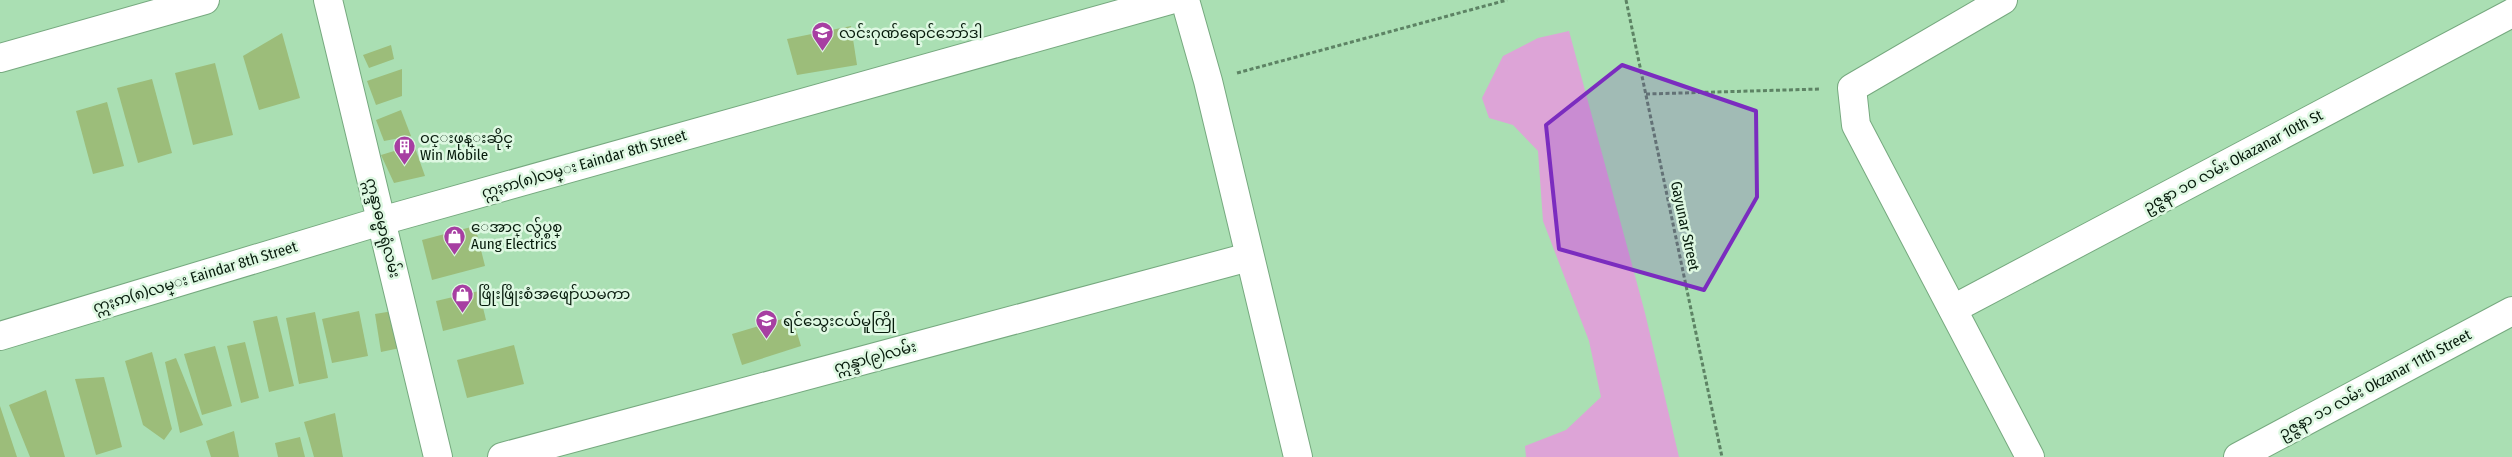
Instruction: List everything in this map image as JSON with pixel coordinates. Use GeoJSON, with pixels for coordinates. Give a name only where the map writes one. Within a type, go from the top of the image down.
{"type":"FeatureCollection","features":[{"type":"Feature","properties":{"kind":"street"},"geometry":{"type":"LineString","coordinates":[[0,58],[205,0]]}},
{"type":"Feature","properties":{"kind":"street","name":"ဣန္ဒာဓမ္မာရုံလမ်း"},"geometry":{"type":"LineString","coordinates":[[328,0],[438,457]]}},
{"type":"Feature","properties":{"kind":"street","name":"ဣႏၵာ(၈)လမ္း Eaindar 8th Street"},"geometry":{"type":"LineString","coordinates":[[0,336],[381,221],[1170,0]]}},
{"type":"Feature","properties":{"kind":"street"},"geometry":{"type":"LineString","coordinates":[[1185,0],[1208,81],[1298,457]]}},
{"type":"Feature","properties":{"kind":"street"},"geometry":{"type":"LineString","coordinates":[[2003,0],[1852,88],[1856,125],[2030,457]]}},
{"type":"Feature","properties":{"kind":"street","name":"ဥဇ္ဇနာ ၁၀ လမ်း Okazanar 10th St"},"geometry":{"type":"LineString","coordinates":[[1953,309],[2512,13]]}},
{"type":"Feature","properties":{"kind":"street","name":"ဣန္ဒာ(၉)လမ်း"},"geometry":{"type":"LineString","coordinates":[[502,457],[1249,257]]}},
{"type":"Feature","properties":{"kind":"street","name":"ဥဇ္ဇနာ ၁၁ လမ်း Okzanar 11th Street"},"geometry":{"type":"LineString","coordinates":[[2238,457],[2512,311]]}},
{"type":"Feature","properties":{"kind":"path"},"geometry":{"type":"LineString","coordinates":[[1208,81],[1507,0]]}},
{"type":"Feature","properties":{"kind":"path","name":"Gayunar Street"},"geometry":{"type":"LineString","coordinates":[[1626,0],[1722,457]]}},
{"type":"Feature","properties":{"kind":"path"},"geometry":{"type":"LineString","coordinates":[[1646,94],[1852,88]]}},
{"type":"Feature","properties":{"kind":"highlighted area"},"geometry":{"type":"Polygon","coordinates":[[[1622,65],[1756,111],[1757,197],[1704,290],[1559,249],[1546,125],[1622,65]]]}},
{"type":"Feature","properties":{"kind":"shaded area"},"geometry":{"type":"Polygon","coordinates":[[[1569,31],[1645,313],[1679,457],[1526,457],[1525,446],[1566,430],[1601,397],[1589,341],[1543,221],[1538,151],[1513,125],[1489,118],[1482,98],[1503,56],[1538,38],[1569,31]]]}},
{"type":"Feature","properties":{"kind":"building","name":"လင်းဂုဏ်ရောင်ဘော်ဒါ"},"geometry":{"type":"Polygon","coordinates":[[[851,26],[857,65],[797,75],[787,39],[851,26]]]}},
{"type":"Feature","properties":{"kind":"building"},"geometry":{"type":"Polygon","coordinates":[[[282,33],[300,98],[259,110],[243,56],[282,33]]]}},
{"type":"Feature","properties":{"kind":"building"},"geometry":{"type":"Polygon","coordinates":[[[391,45],[394,59],[369,68],[363,55],[391,45]]]}},
{"type":"Feature","properties":{"kind":"building"},"geometry":{"type":"Polygon","coordinates":[[[215,63],[233,135],[193,145],[175,73],[215,63]]]}},
{"type":"Feature","properties":{"kind":"building"},"geometry":{"type":"Polygon","coordinates":[[[402,69],[402,96],[376,105],[367,81],[402,69]]]}},
{"type":"Feature","properties":{"kind":"building"},"geometry":{"type":"Polygon","coordinates":[[[152,79],[172,153],[138,163],[117,88],[152,79]]]}},
{"type":"Feature","properties":{"kind":"building"},"geometry":{"type":"Polygon","coordinates":[[[107,102],[124,166],[93,174],[76,111],[107,102]]]}},
{"type":"Feature","properties":{"kind":"building"},"geometry":{"type":"Polygon","coordinates":[[[401,110],[411,136],[384,141],[376,120],[401,110]]]}},
{"type":"Feature","properties":{"kind":"building","name":"၀င္းဖုန္းဆိုင္ Win Mobile"},"geometry":{"type":"Polygon","coordinates":[[[414,145],[425,176],[394,183],[381,155],[414,145]]]}},
{"type":"Feature","properties":{"kind":"building"},"geometry":{"type":"Polygon","coordinates":[[[475,226],[485,266],[432,280],[422,240],[475,226]]]}},
{"type":"Feature","properties":{"kind":"building"},"geometry":{"type":"Polygon","coordinates":[[[479,291],[486,320],[443,331],[436,301],[479,291]]]}},
{"type":"Feature","properties":{"kind":"building"},"geometry":{"type":"Polygon","coordinates":[[[359,311],[368,356],[332,363],[322,319],[359,311]]]}},
{"type":"Feature","properties":{"kind":"building"},"geometry":{"type":"Polygon","coordinates":[[[393,311],[400,348],[381,352],[375,314],[393,311]]]}},
{"type":"Feature","properties":{"kind":"building"},"geometry":{"type":"Polygon","coordinates":[[[315,312],[328,378],[299,384],[286,318],[315,312]]]}},
{"type":"Feature","properties":{"kind":"building"},"geometry":{"type":"Polygon","coordinates":[[[277,316],[294,386],[269,392],[253,321],[277,316]]]}},
{"type":"Feature","properties":{"kind":"building","name":"ရင်သွေးငယ်မူကြို"},"geometry":{"type":"Polygon","coordinates":[[[792,316],[801,346],[742,365],[732,334],[792,316]]]}},
{"type":"Feature","properties":{"kind":"building"},"geometry":{"type":"Polygon","coordinates":[[[245,342],[259,398],[241,403],[227,346],[245,342]]]}},
{"type":"Feature","properties":{"kind":"building"},"geometry":{"type":"Polygon","coordinates":[[[514,345],[524,384],[467,398],[457,360],[514,345]]]}},
{"type":"Feature","properties":{"kind":"building"},"geometry":{"type":"Polygon","coordinates":[[[215,346],[232,406],[202,415],[184,354],[215,346]]]}},
{"type":"Feature","properties":{"kind":"building"},"geometry":{"type":"Polygon","coordinates":[[[152,352],[172,429],[164,440],[143,425],[125,361],[152,352]]]}},
{"type":"Feature","properties":{"kind":"building"},"geometry":{"type":"Polygon","coordinates":[[[176,358],[203,425],[180,433],[165,362],[176,358]]]}},
{"type":"Feature","properties":{"kind":"building"},"geometry":{"type":"Polygon","coordinates":[[[104,377],[122,447],[96,455],[75,379],[104,377]]]}},
{"type":"Feature","properties":{"kind":"building"},"geometry":{"type":"Polygon","coordinates":[[[46,390],[65,457],[30,457],[9,405],[46,390]]]}},
{"type":"Feature","properties":{"kind":"building"},"geometry":{"type":"Polygon","coordinates":[[[0,406],[17,457],[0,457],[0,406]]]}},
{"type":"Feature","properties":{"kind":"building"},"geometry":{"type":"Polygon","coordinates":[[[335,413],[343,457],[314,457],[304,422],[335,413]]]}},
{"type":"Feature","properties":{"kind":"building"},"geometry":{"type":"Polygon","coordinates":[[[234,431],[239,457],[211,457],[206,441],[234,431]]]}},
{"type":"Feature","properties":{"kind":"building"},"geometry":{"type":"Polygon","coordinates":[[[300,437],[305,457],[278,457],[275,443],[300,437]]]}},
{"type":"Feature","properties":{"kind":"place","name":"လင်းဂုဏ်ရောင်ဘော်ဒါ"},"geometry":{"type":"Point","coordinates":[823,52]}},
{"type":"Feature","properties":{"kind":"place","name":"၀င္းဖုန္းဆိုင္ Win Mobile"},"geometry":{"type":"Point","coordinates":[404,166]}},
{"type":"Feature","properties":{"kind":"place","name":"ေအာင္ လ်ွပ္စစ္ Aung Electrics"},"geometry":{"type":"Point","coordinates":[455,255]}},
{"type":"Feature","properties":{"kind":"place","name":"ဖြိုးဖြိုးစံအဖျော်ယမကာ"},"geometry":{"type":"Point","coordinates":[462,313]}},
{"type":"Feature","properties":{"kind":"place","name":"ရင်သွေးငယ်မူကြို"},"geometry":{"type":"Point","coordinates":[767,340]}}]}
